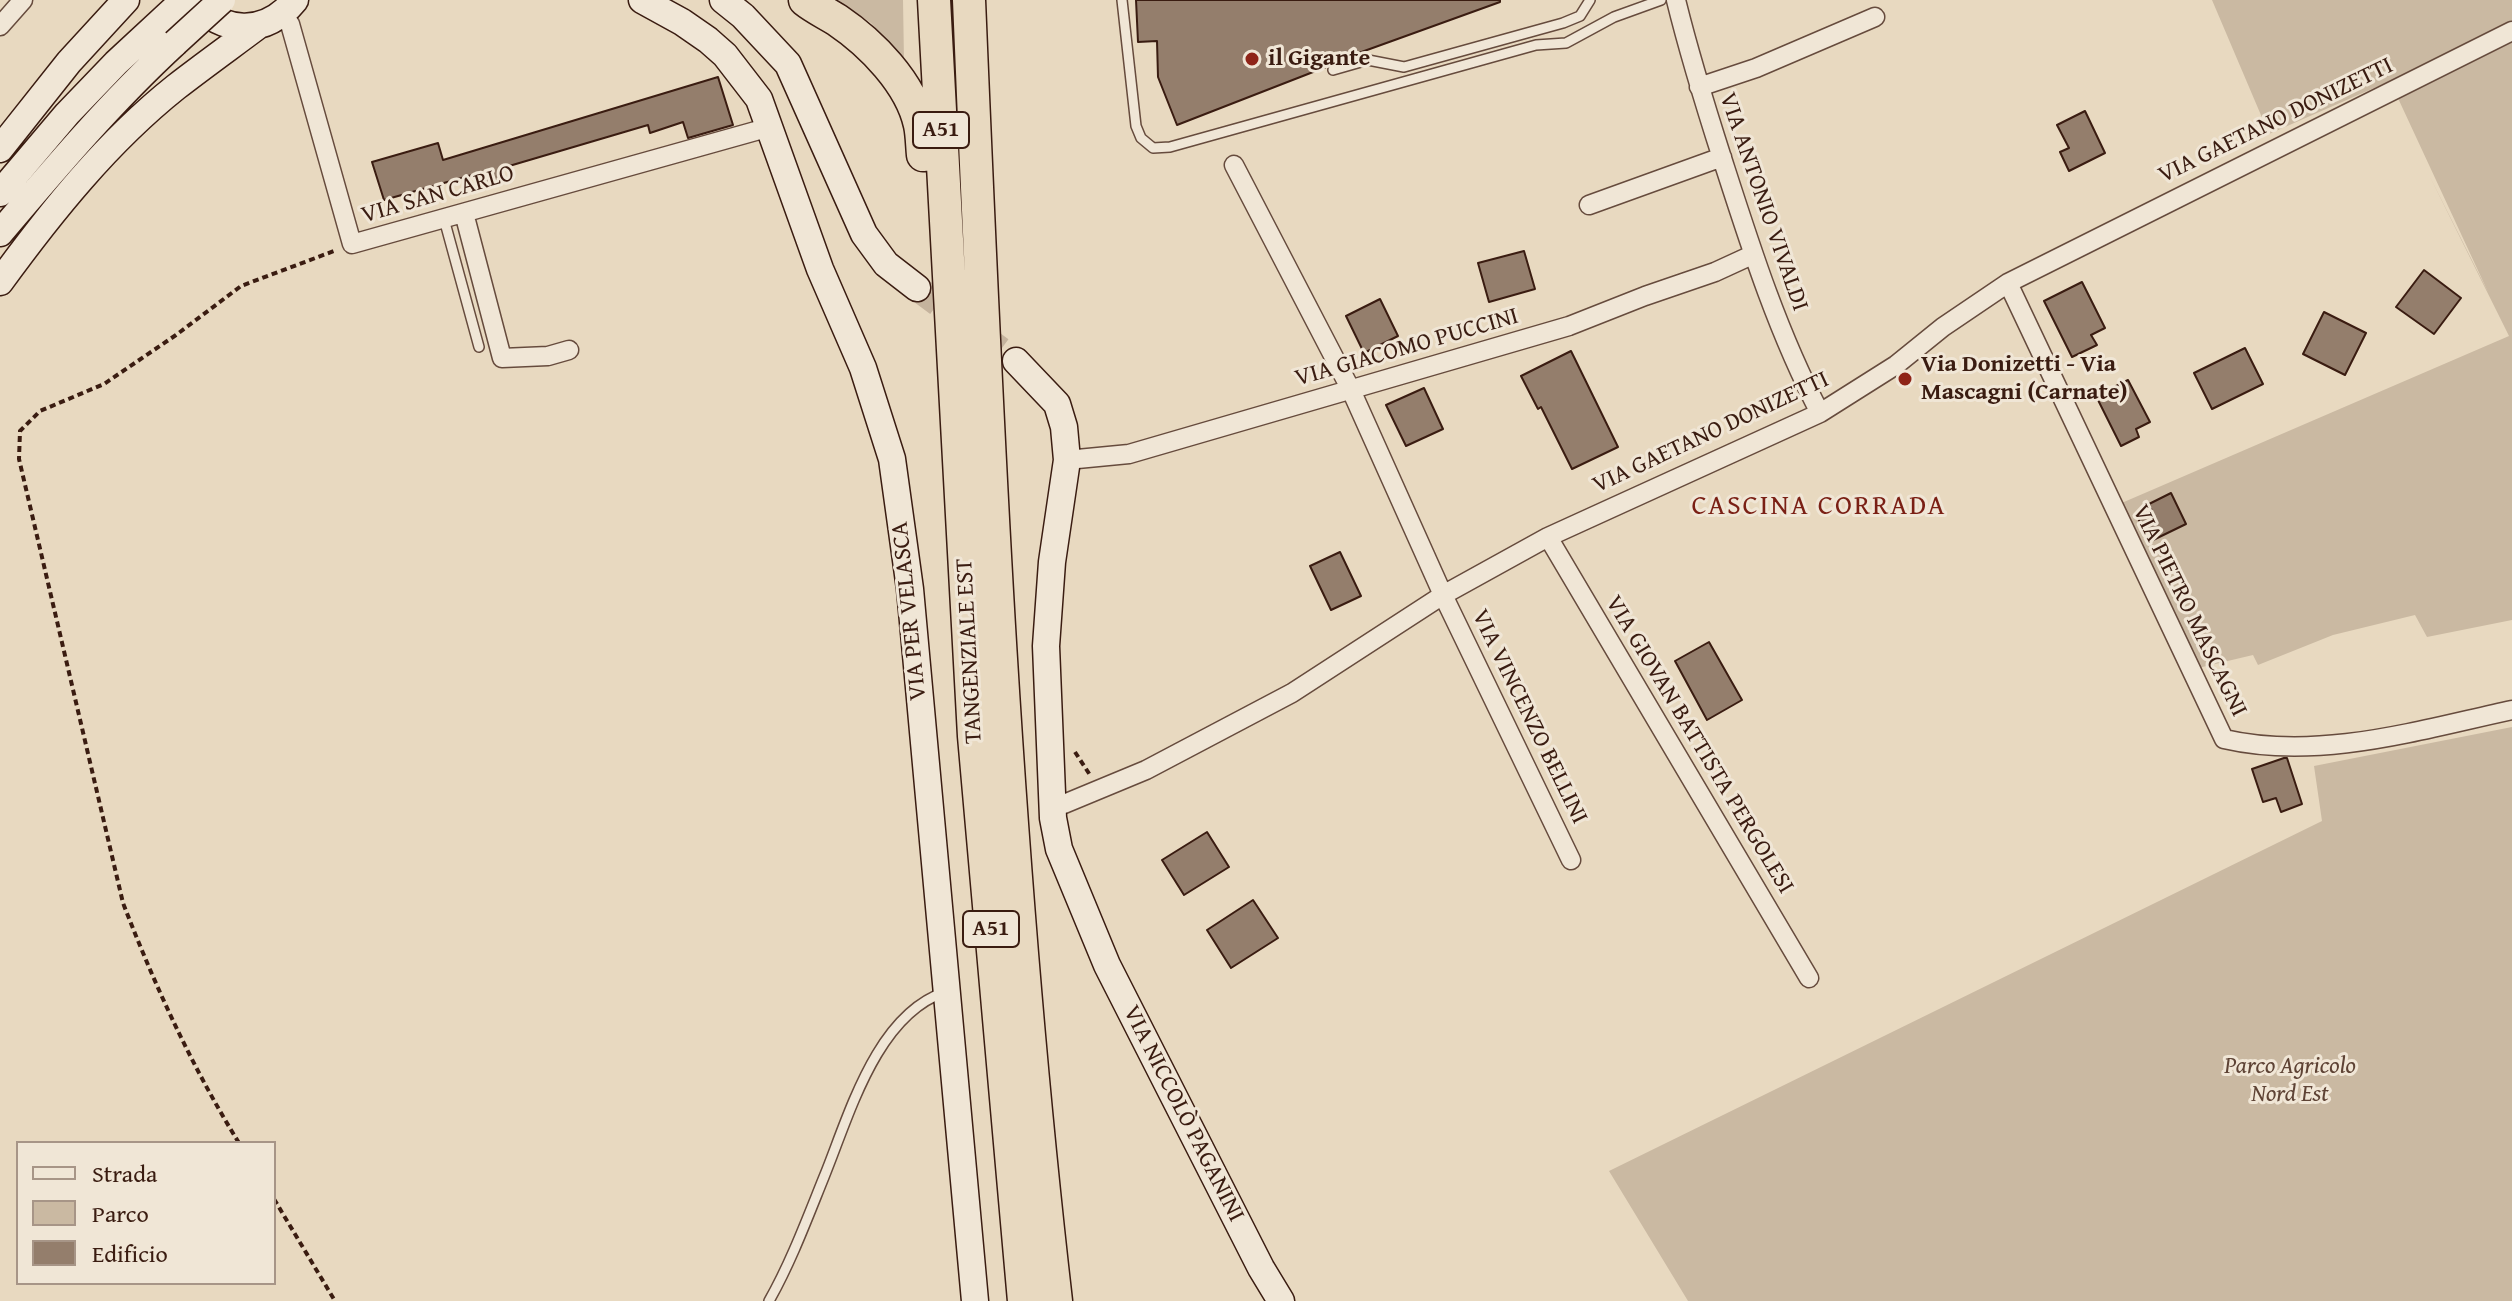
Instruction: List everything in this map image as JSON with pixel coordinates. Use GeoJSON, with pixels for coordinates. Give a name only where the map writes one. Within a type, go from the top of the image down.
{"type":"FeatureCollection","features":[{"type":"Feature","properties":{"kind":"highway"},"geometry":{"type":"LineString","coordinates":[[805,0],[865,43],[909,95],[921,126],[927,208],[947,259]]}},
{"type":"Feature","properties":{"kind":"highway","name":"TANGENZIALE EST"},"geometry":{"type":"LineString","coordinates":[[934,0],[974,736],[1024,1301]]}},
{"type":"Feature","properties":{"kind":"highway","name":"TANGENZIALE EST"},"geometry":{"type":"LineString","coordinates":[[969,0],[1000,652],[1020,931],[1056,1301]]}},
{"type":"Feature","properties":{"kind":"highway"},"geometry":{"type":"LineString","coordinates":[[972,86],[990,48],[988,0]]}},
{"type":"Feature","properties":{"kind":"street"},"geometry":{"type":"LineString","coordinates":[[0,26],[23,0]]}},
{"type":"Feature","properties":{"kind":"street"},"geometry":{"type":"LineString","coordinates":[[0,149],[69,62],[126,0]]}},
{"type":"Feature","properties":{"kind":"street"},"geometry":{"type":"LineString","coordinates":[[0,193],[67,114],[184,0]]}},
{"type":"Feature","properties":{"kind":"street"},"geometry":{"type":"LineString","coordinates":[[192,0],[205,15],[240,27],[279,13]]}},
{"type":"Feature","properties":{"kind":"street"},"geometry":{"type":"LineString","coordinates":[[0,233],[134,81],[222,0]]}},
{"type":"Feature","properties":{"kind":"street","name":"VIA PER VELASCA"},"geometry":{"type":"LineString","coordinates":[[642,0],[682,22],[725,55],[759,99],[820,269],[863,368],[892,459],[910,589],[975,1301]]}},
{"type":"Feature","properties":{"kind":"street"},"geometry":{"type":"LineString","coordinates":[[723,0],[743,16],[788,64],[864,234],[886,264],[917,288]]}},
{"type":"Feature","properties":{"kind":"street","name":"VIA ANTONIO VIVALDI"},"geometry":{"type":"LineString","coordinates":[[1676,0],[1699,87],[1752,255],[1793,362],[1820,413]]}},
{"type":"Feature","properties":{"kind":"street"},"geometry":{"type":"LineString","coordinates":[[0,282],[61,201],[113,146],[174,89],[279,13]]}},
{"type":"Feature","properties":{"kind":"street","name":"VIA SAN CARLO"},"geometry":{"type":"LineString","coordinates":[[279,13],[290,24],[352,244],[770,127]]}},
{"type":"Feature","properties":{"kind":"street"},"geometry":{"type":"LineString","coordinates":[[1699,87],[1756,68],[1875,17]]}},
{"type":"Feature","properties":{"kind":"street","name":"VIA GAETANO DONIZETTI"},"geometry":{"type":"LineString","coordinates":[[1056,805],[1075,803],[1146,770],[1292,693],[1443,595],[1548,537],[1820,413],[1896,365],[1943,327],[2008,283],[2512,31]]}},
{"type":"Feature","properties":{"kind":"street"},"geometry":{"type":"LineString","coordinates":[[1589,205],[1722,157]]}},
{"type":"Feature","properties":{"kind":"street","name":"VIA VINCENZO BELLINI"},"geometry":{"type":"LineString","coordinates":[[1234,165],[1351,390],[1443,595],[1571,860]]}},
{"type":"Feature","properties":{"kind":"street"},"geometry":{"type":"LineString","coordinates":[[464,213],[502,358],[548,356],[569,350]]}},
{"type":"Feature","properties":{"kind":"street","name":"VIA GIACOMO PUCCINI"},"geometry":{"type":"LineString","coordinates":[[1067,460],[1129,454],[1569,326],[1715,272],[1752,255]]}},
{"type":"Feature","properties":{"kind":"street","name":"VIA PIETRO MASCAGNI"},"geometry":{"type":"LineString","coordinates":[[2008,283],[2224,739],[2277,746],[2380,739],[2512,710]]}},
{"type":"Feature","properties":{"kind":"street","name":"VIA NICCOLÒ PAGANINI"},"geometry":{"type":"LineString","coordinates":[[1016,361],[1057,404],[1064,427],[1067,460],[1046,646],[1048,719],[1059,849],[1107,965],[1261,1268],[1281,1301]]}},
{"type":"Feature","properties":{"kind":"street","name":"VIA GIOVAN BATTISTA PERGOLESI"},"geometry":{"type":"LineString","coordinates":[[1548,537],[1809,978]]}},
{"type":"Feature","properties":{"kind":"lane"},"geometry":{"type":"LineString","coordinates":[[1122,0],[1136,126],[1141,138],[1153,148],[1170,147],[1536,45],[1566,43],[1614,17],[1661,0]]}},
{"type":"Feature","properties":{"kind":"lane"},"geometry":{"type":"LineString","coordinates":[[1333,70],[1368,60],[1404,67],[1563,23],[1580,16],[1590,0]]}},
{"type":"Feature","properties":{"kind":"lane"},"geometry":{"type":"LineString","coordinates":[[444,219],[479,347]]}},
{"type":"Feature","properties":{"kind":"lane"},"geometry":{"type":"LineString","coordinates":[[769,1301],[785,1272],[857,1094],[877,1054],[903,1019],[925,999],[949,991]]}},
{"type":"Feature","properties":{"kind":"path"},"geometry":{"type":"LineString","coordinates":[[238,1141],[208,1092],[147,964],[123,903],[19,459],[20,431],[40,411],[104,384],[241,286],[352,244]]}},
{"type":"Feature","properties":{"kind":"path"},"geometry":{"type":"LineString","coordinates":[[276,1202],[335,1301]]}},
{"type":"Feature","properties":{"kind":"green space"},"geometry":{"type":"Polygon","coordinates":[[[836,0],[903,0],[904,61],[871,23],[836,0]]]}},
{"type":"Feature","properties":{"kind":"green space"},"geometry":{"type":"Polygon","coordinates":[[[2212,0],[2512,0],[2512,620],[2427,637],[2415,615],[2333,635],[2258,665],[2253,655],[2194,669],[2117,505],[2509,336],[2430,177],[2488,292],[2390,81],[2269,134],[2212,0]]]}},
{"type":"Feature","properties":{"kind":"green space","name":"Parco Agricolo Nord Est"},"geometry":{"type":"Polygon","coordinates":[[[2512,727],[2512,1301],[1688,1301],[1609,1171],[2322,821],[2314,766],[2512,727]]]}},
{"type":"Feature","properties":{"kind":"building","name":"il Gigante"},"geometry":{"type":"Polygon","coordinates":[[[1136,0],[1500,2],[1331,63],[1177,125],[1158,77],[1157,41],[1138,42],[1136,0]]]}},
{"type":"Feature","properties":{"kind":"building"},"geometry":{"type":"Polygon","coordinates":[[[718,77],[733,125],[688,138],[683,122],[650,133],[648,125],[499,169],[503,180],[483,187],[479,173],[384,200],[372,162],[438,143],[443,160],[718,77]]]}},
{"type":"Feature","properties":{"kind":"building"},"geometry":{"type":"Polygon","coordinates":[[[2085,111],[2105,153],[2069,171],[2060,152],[2069,148],[2057,125],[2085,111]]]}},
{"type":"Feature","properties":{"kind":"building"},"geometry":{"type":"Polygon","coordinates":[[[1524,251],[1535,289],[1489,302],[1478,263],[1524,251]]]}},
{"type":"Feature","properties":{"kind":"building"},"geometry":{"type":"Polygon","coordinates":[[[2424,270],[2461,298],[2434,334],[2396,307],[2424,270]]]}},
{"type":"Feature","properties":{"kind":"building"},"geometry":{"type":"Polygon","coordinates":[[[2082,282],[2105,328],[2091,335],[2097,345],[2072,357],[2044,301],[2082,282]]]}},
{"type":"Feature","properties":{"kind":"building"},"geometry":{"type":"Polygon","coordinates":[[[1380,299],[1398,336],[1364,353],[1346,316],[1380,299]]]}},
{"type":"Feature","properties":{"kind":"building"},"geometry":{"type":"Polygon","coordinates":[[[2324,312],[2366,333],[2345,375],[2303,354],[2324,312]]]}},
{"type":"Feature","properties":{"kind":"building"},"geometry":{"type":"Polygon","coordinates":[[[2245,348],[2263,384],[2212,409],[2194,373],[2245,348]]]}},
{"type":"Feature","properties":{"kind":"building"},"geometry":{"type":"Polygon","coordinates":[[[1571,351],[1618,447],[1572,469],[1541,407],[1538,409],[1521,376],[1571,351]]]}},
{"type":"Feature","properties":{"kind":"building"},"geometry":{"type":"Polygon","coordinates":[[[2128,380],[2150,422],[2136,429],[2139,437],[2121,446],[2096,396],[2128,380]]]}},
{"type":"Feature","properties":{"kind":"building"},"geometry":{"type":"Polygon","coordinates":[[[1424,388],[1443,429],[1406,446],[1386,405],[1424,388]]]}},
{"type":"Feature","properties":{"kind":"building"},"geometry":{"type":"Polygon","coordinates":[[[2171,493],[2186,524],[2149,542],[2138,518],[2152,511],[2149,504],[2171,493]]]}},
{"type":"Feature","properties":{"kind":"building"},"geometry":{"type":"Polygon","coordinates":[[[1340,552],[1361,596],[1331,610],[1310,566],[1340,552]]]}},
{"type":"Feature","properties":{"kind":"building"},"geometry":{"type":"Polygon","coordinates":[[[1709,642],[1742,700],[1707,720],[1675,661],[1709,642]]]}},
{"type":"Feature","properties":{"kind":"building"},"geometry":{"type":"Polygon","coordinates":[[[2287,758],[2302,804],[2281,812],[2276,798],[2263,802],[2252,769],[2287,758]]]}},
{"type":"Feature","properties":{"kind":"building"},"geometry":{"type":"Polygon","coordinates":[[[1207,832],[1229,867],[1184,895],[1162,860],[1207,832]]]}},
{"type":"Feature","properties":{"kind":"building"},"geometry":{"type":"Polygon","coordinates":[[[1253,900],[1278,938],[1231,968],[1207,930],[1253,900]]]}},
{"type":"Feature","properties":{"kind":"tunnel"},"geometry":{"type":"LineString","coordinates":[[917,288],[1016,361]]}},
{"type":"Feature","properties":{"kind":"place","name":"il Gigante"},"geometry":{"type":"Point","coordinates":[1252,59]}},
{"type":"Feature","properties":{"kind":"place","name":"Via Donizetti - Via Mascagni (Carnate)"},"geometry":{"type":"Point","coordinates":[1905,379]}},
{"type":"Feature","properties":{"kind":"district","name":"CASCINA CORRADA"},"geometry":{"type":"Point","coordinates":[1819,507]}}]}
